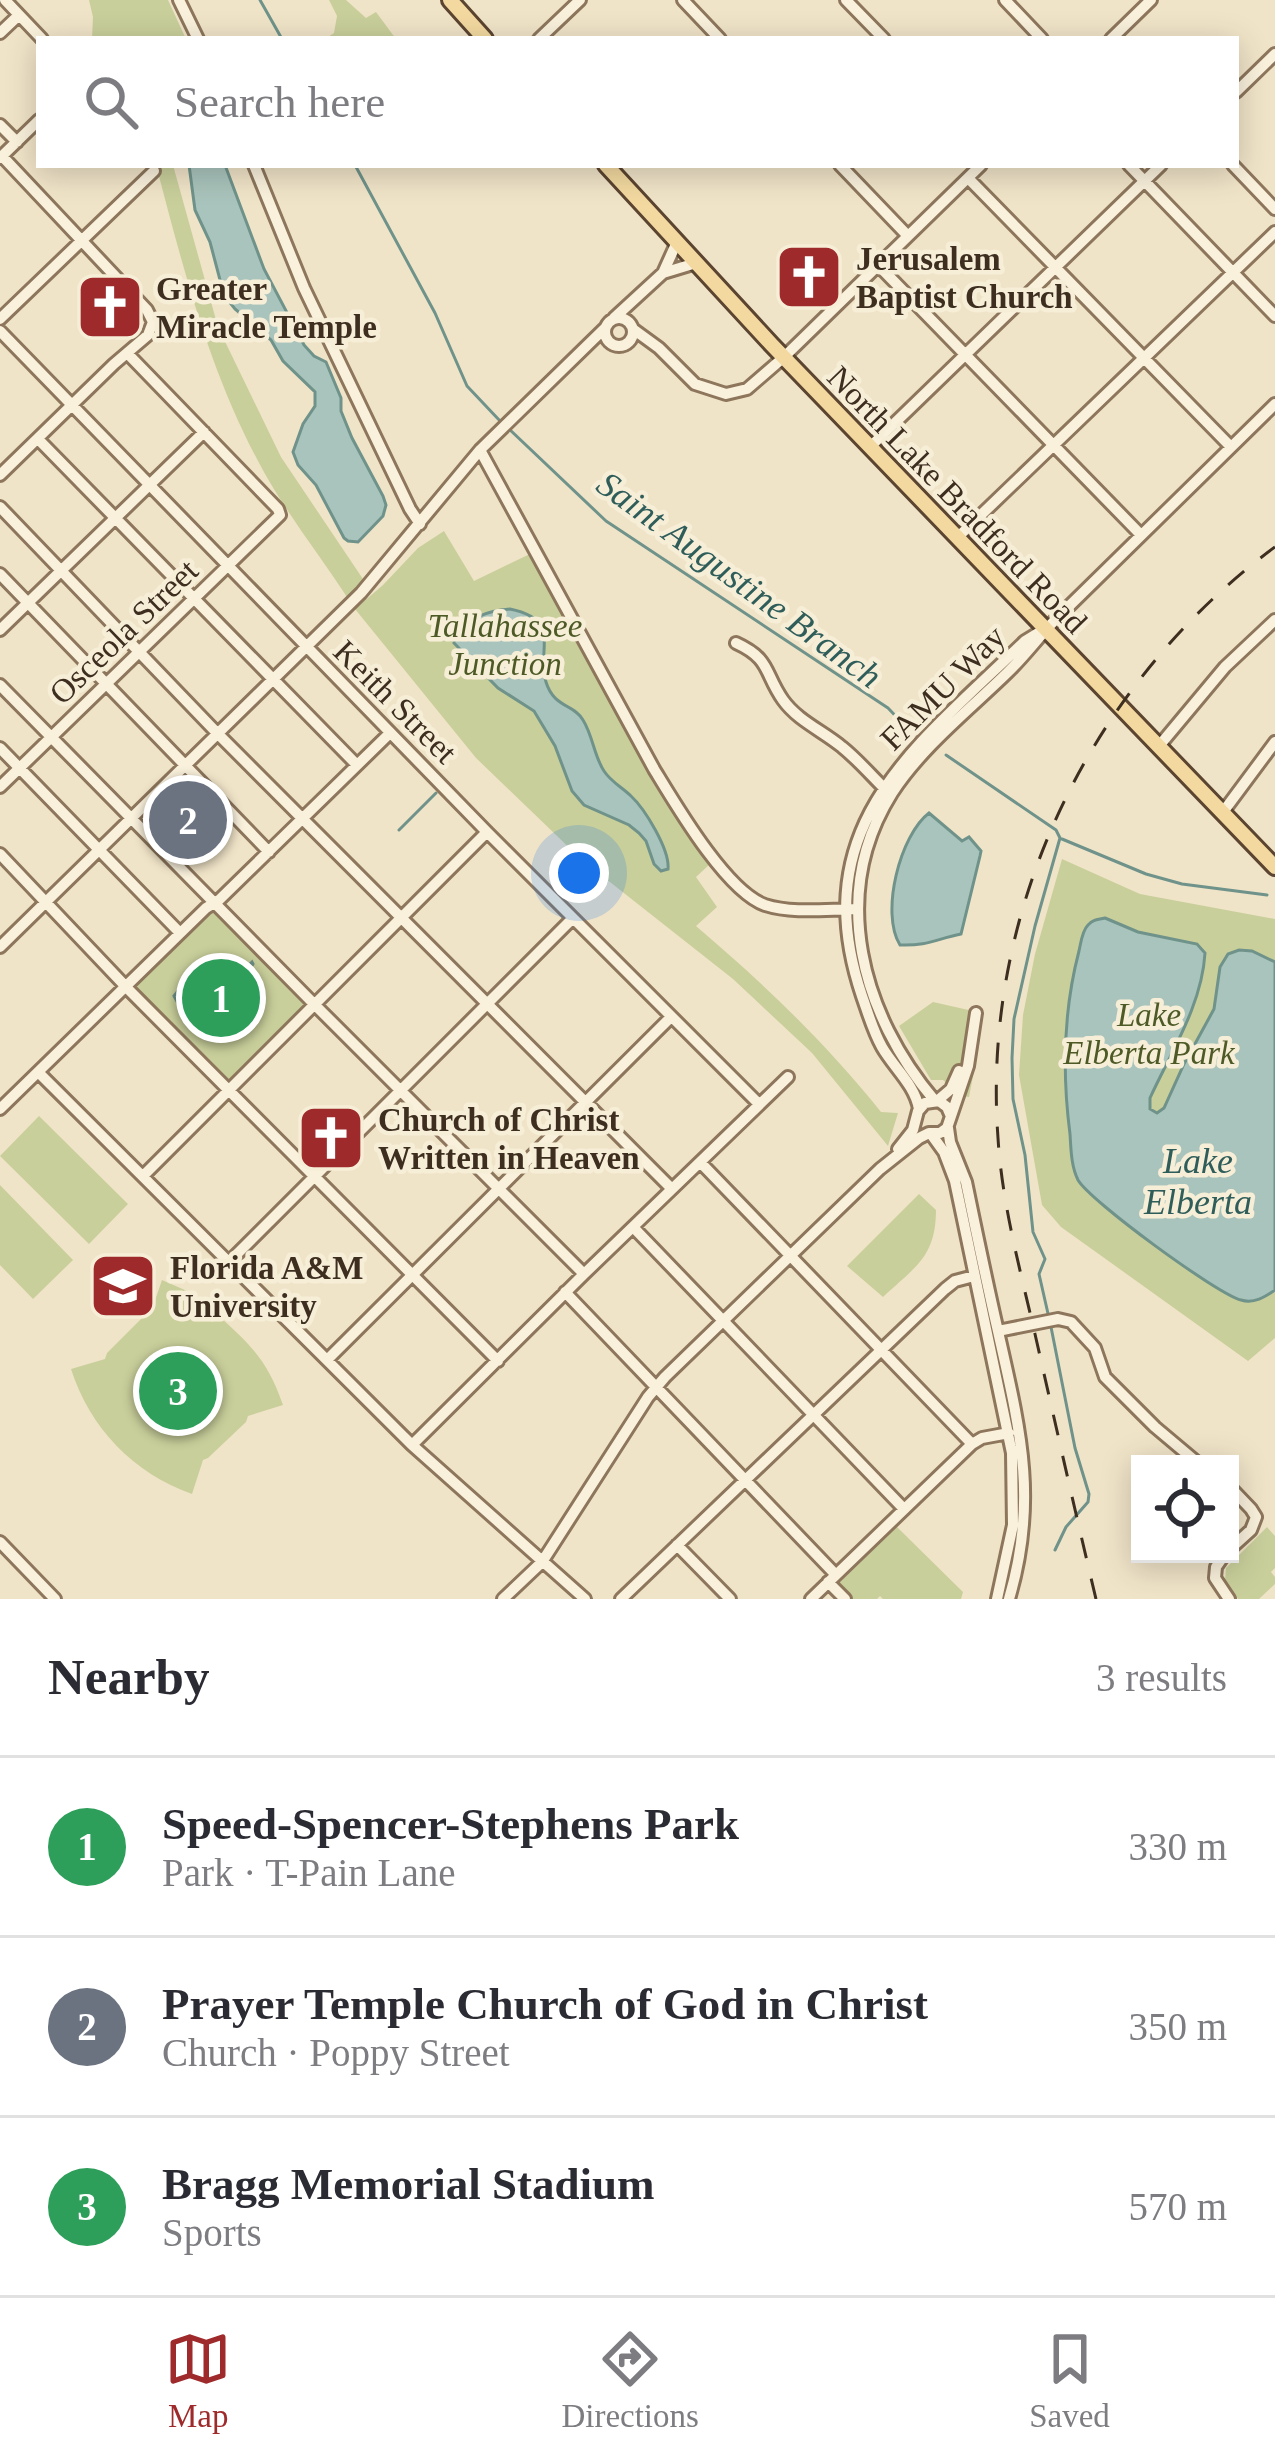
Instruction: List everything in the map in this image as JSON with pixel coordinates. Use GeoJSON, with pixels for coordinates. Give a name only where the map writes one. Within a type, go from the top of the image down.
{"type":"FeatureCollection","features":[{"type":"Feature","properties":{"kind":"main road"},"geometry":{"type":"LineString","coordinates":[[450,0],[482,36]]}},
{"type":"Feature","properties":{"kind":"main road","name":"North Lake Bradford Road"},"geometry":{"type":"LineString","coordinates":[[609,168],[1275,867]]}},
{"type":"Feature","properties":{"kind":"street"},"geometry":{"type":"LineString","coordinates":[[5,0],[39,36]]}},
{"type":"Feature","properties":{"kind":"street"},"geometry":{"type":"LineString","coordinates":[[179,0],[197,36]]}},
{"type":"Feature","properties":{"kind":"street"},"geometry":{"type":"LineString","coordinates":[[542,36],[580,0]]}},
{"type":"Feature","properties":{"kind":"street"},"geometry":{"type":"LineString","coordinates":[[683,0],[717,36]]}},
{"type":"Feature","properties":{"kind":"street"},"geometry":{"type":"LineString","coordinates":[[846,0],[881,36]]}},
{"type":"Feature","properties":{"kind":"street"},"geometry":{"type":"LineString","coordinates":[[1005,0],[1039,36]]}},
{"type":"Feature","properties":{"kind":"street"},"geometry":{"type":"LineString","coordinates":[[1114,36],[1151,0]]}},
{"type":"Feature","properties":{"kind":"street"},"geometry":{"type":"LineString","coordinates":[[0,33],[19,15]]}},
{"type":"Feature","properties":{"kind":"street"},"geometry":{"type":"LineString","coordinates":[[1239,89],[1275,54]]}},
{"type":"Feature","properties":{"kind":"street"},"geometry":{"type":"LineString","coordinates":[[0,475],[153,326],[149,313],[1,157],[36,123]]}},
{"type":"Feature","properties":{"kind":"street"},"geometry":{"type":"LineString","coordinates":[[0,124],[17,142]]}},
{"type":"Feature","properties":{"kind":"street"},"geometry":{"type":"LineString","coordinates":[[255,168],[310,301],[420,524]]}},
{"type":"Feature","properties":{"kind":"street"},"geometry":{"type":"LineString","coordinates":[[843,168],[908,236]]}},
{"type":"Feature","properties":{"kind":"street"},"geometry":{"type":"LineString","coordinates":[[614,318],[623,318],[695,384],[726,394],[747,389],[978,168]]}},
{"type":"Feature","properties":{"kind":"street"},"geometry":{"type":"LineString","coordinates":[[1132,168],[1275,316]]}},
{"type":"Feature","properties":{"kind":"street"},"geometry":{"type":"LineString","coordinates":[[871,446],[1158,168]]}},
{"type":"Feature","properties":{"kind":"street"},"geometry":{"type":"LineString","coordinates":[[1236,168],[1275,209]]}},
{"type":"Feature","properties":{"kind":"street"},"geometry":{"type":"LineString","coordinates":[[0,320],[154,171]]}},
{"type":"Feature","properties":{"kind":"street"},"geometry":{"type":"LineString","coordinates":[[968,178],[1231,447]]}},
{"type":"Feature","properties":{"kind":"street"},"geometry":{"type":"LineString","coordinates":[[958,537],[1275,232]]}},
{"type":"Feature","properties":{"kind":"street"},"geometry":{"type":"LineString","coordinates":[[0,947],[361,593],[480,450],[663,273],[677,242]]}},
{"type":"Feature","properties":{"kind":"street"},"geometry":{"type":"LineString","coordinates":[[663,273],[696,263]]}},
{"type":"Feature","properties":{"kind":"street"},"geometry":{"type":"LineString","coordinates":[[878,265],[1141,535]]}},
{"type":"Feature","properties":{"kind":"street"},"geometry":{"type":"LineString","coordinates":[[628,343],[633,302]]}},
{"type":"Feature","properties":{"kind":"street"},"geometry":{"type":"LineString","coordinates":[[604,329],[610,343]]}},
{"type":"Feature","properties":{"kind":"street","name":"Keith Street"},"geometry":{"type":"LineString","coordinates":[[0,332],[572,919],[759,1103]]}},
{"type":"Feature","properties":{"kind":"street"},"geometry":{"type":"LineString","coordinates":[[590,343],[619,346],[644,340]]}},
{"type":"Feature","properties":{"kind":"street"},"geometry":{"type":"LineString","coordinates":[[0,630],[204,432],[127,353]]}},
{"type":"Feature","properties":{"kind":"street"},"geometry":{"type":"LineString","coordinates":[[1046,629],[1275,404]]}},
{"type":"Feature","properties":{"kind":"street","name":"Osceola Street"},"geometry":{"type":"LineString","coordinates":[[0,787],[279,517],[280,512],[204,432]]}},
{"type":"Feature","properties":{"kind":"street"},"geometry":{"type":"LineString","coordinates":[[38,439],[357,765]]}},
{"type":"Feature","properties":{"kind":"street"},"geometry":{"type":"LineString","coordinates":[[480,450],[654,769],[727,874],[746,895],[772,907],[852,909]]}},
{"type":"Feature","properties":{"kind":"street"},"geometry":{"type":"LineString","coordinates":[[0,507],[218,734],[672,1189]]}},
{"type":"Feature","properties":{"kind":"street"},"geometry":{"type":"LineString","coordinates":[[0,574],[268,852]]}},
{"type":"Feature","properties":{"kind":"street"},"geometry":{"type":"LineString","coordinates":[[1159,746],[1225,667],[1275,620]]}},
{"type":"Feature","properties":{"kind":"street","name":"FAMU Way"},"geometry":{"type":"LineString","coordinates":[[1009,1599],[1022,1540],[1025,1479],[1020,1432],[966,1182],[948,1138],[945,1106],[908,1067],[885,1028],[862,955],[848,881],[857,842],[883,788],[903,760],[1025,641],[1046,629]]}},
{"type":"Feature","properties":{"kind":"street","name":"FAMU Way"},"geometry":{"type":"LineString","coordinates":[[998,1599],[1014,1515],[1009,1433],[952,1171],[943,1149],[920,1128],[915,1094],[872,1024],[850,955],[852,909],[873,832],[900,782],[1046,629]]}},
{"type":"Feature","properties":{"kind":"street"},"geometry":{"type":"LineString","coordinates":[[736,643],[760,657],[792,710],[840,746],[883,788]]}},
{"type":"Feature","properties":{"kind":"street"},"geometry":{"type":"LineString","coordinates":[[0,685],[584,1274]]}},
{"type":"Feature","properties":{"kind":"street"},"geometry":{"type":"LineString","coordinates":[[0,1109],[389,733]]}},
{"type":"Feature","properties":{"kind":"street"},"geometry":{"type":"LineString","coordinates":[[1223,812],[1275,742]]}},
{"type":"Feature","properties":{"kind":"street"},"geometry":{"type":"LineString","coordinates":[[0,748],[179,933]]}},
{"type":"Feature","properties":{"kind":"street"},"geometry":{"type":"LineString","coordinates":[[142,1176],[487,832]]}},
{"type":"Feature","properties":{"kind":"street"},"geometry":{"type":"LineString","coordinates":[[0,854],[498,1361]]}},
{"type":"Feature","properties":{"kind":"street"},"geometry":{"type":"LineString","coordinates":[[229,1262],[572,919]]}},
{"type":"Feature","properties":{"kind":"street"},"geometry":{"type":"LineString","coordinates":[[503,1599],[542,1562],[656,1387],[880,1169],[916,1141],[942,1132],[968,1066],[976,1013]]}},
{"type":"Feature","properties":{"kind":"street"},"geometry":{"type":"LineString","coordinates":[[327,1360],[671,1017]]}},
{"type":"Feature","properties":{"kind":"street"},"geometry":{"type":"LineString","coordinates":[[880,1169],[909,1135],[925,1103],[936,1101],[954,1084],[969,1046]]}},
{"type":"Feature","properties":{"kind":"street"},"geometry":{"type":"LineString","coordinates":[[38,1072],[412,1445],[585,1599]]}},
{"type":"Feature","properties":{"kind":"street"},"geometry":{"type":"LineString","coordinates":[[412,1445],[788,1077]]}},
{"type":"Feature","properties":{"kind":"street"},"geometry":{"type":"LineString","coordinates":[[700,1162],[972,1444]]}},
{"type":"Feature","properties":{"kind":"street"},"geometry":{"type":"LineString","coordinates":[[633,1227],[904,1509]]}},
{"type":"Feature","properties":{"kind":"street"},"geometry":{"type":"LineString","coordinates":[[621,1599],[948,1286],[974,1276]]}},
{"type":"Feature","properties":{"kind":"street"},"geometry":{"type":"LineString","coordinates":[[566,1292],[746,1480],[845,1599]]}},
{"type":"Feature","properties":{"kind":"street"},"geometry":{"type":"LineString","coordinates":[[998,1331],[1066,1319],[1094,1346],[1105,1377],[1188,1455]]}},
{"type":"Feature","properties":{"kind":"street"},"geometry":{"type":"LineString","coordinates":[[811,1599],[972,1444],[1009,1433]]}},
{"type":"Feature","properties":{"kind":"street"},"geometry":{"type":"LineString","coordinates":[[1239,1496],[1256,1517],[1239,1540]]}},
{"type":"Feature","properties":{"kind":"street"},"geometry":{"type":"LineString","coordinates":[[0,1543],[55,1599]]}},
{"type":"Feature","properties":{"kind":"street"},"geometry":{"type":"LineString","coordinates":[[677,1545],[730,1599]]}},
{"type":"Feature","properties":{"kind":"street"},"geometry":{"type":"LineString","coordinates":[[1219,1563],[1215,1579],[1229,1599]]}},
{"type":"Feature","properties":{"kind":"green space"},"geometry":{"type":"Polygon","coordinates":[[[89,0],[168,0],[185,36],[92,36],[89,0]]]}},
{"type":"Feature","properties":{"kind":"green space"},"geometry":{"type":"Polygon","coordinates":[[[329,0],[346,0],[366,18],[376,12],[394,36],[330,36],[337,16],[329,0]]]}},
{"type":"Feature","properties":{"kind":"green space"},"geometry":{"type":"Polygon","coordinates":[[[157,168],[174,168],[218,327],[281,457],[365,582],[349,600],[279,496],[240,425],[198,316],[157,168]]]}},
{"type":"Feature","properties":{"kind":"green space","name":"Tallahassee Junction"},"geometry":{"type":"Polygon","coordinates":[[[444,531],[474,581],[532,553],[710,864],[696,877],[717,907],[696,926],[793,1014],[881,1112],[898,1113],[888,1146],[812,1053],[733,979],[582,860],[476,758],[355,609],[418,548],[444,531]]]}},
{"type":"Feature","properties":{"kind":"green space","name":"Lake Elberta"},"geometry":{"type":"Polygon","coordinates":[[[1062,859],[1140,894],[1275,919],[1275,1338],[1248,1361],[1061,1227],[1042,1205],[1019,1075],[1023,1015],[1035,954],[1062,859]]]}},
{"type":"Feature","properties":{"kind":"green space"},"geometry":{"type":"Polygon","coordinates":[[[213,912],[305,1006],[228,1081],[134,987],[213,912]]]}},
{"type":"Feature","properties":{"kind":"green space"},"geometry":{"type":"Polygon","coordinates":[[[933,1002],[982,1013],[969,1097],[943,1080],[931,1080],[899,1026],[933,1002]]]}},
{"type":"Feature","properties":{"kind":"green space"},"geometry":{"type":"Polygon","coordinates":[[[39,1116],[128,1204],[89,1244],[0,1156],[39,1116]]]}},
{"type":"Feature","properties":{"kind":"green space"},"geometry":{"type":"Polygon","coordinates":[[[0,1185],[73,1260],[33,1299],[0,1265],[0,1185]]]}},
{"type":"Feature","properties":{"kind":"green space"},"geometry":{"type":"Polygon","coordinates":[[[919,1194],[936,1210],[932,1239],[922,1260],[883,1297],[847,1266],[919,1194]]]}},
{"type":"Feature","properties":{"kind":"green space"},"geometry":{"type":"Polygon","coordinates":[[[162,1280],[223,1314],[221,1318],[265,1366],[283,1405],[248,1416],[203,1460],[192,1494],[151,1474],[116,1446],[90,1410],[71,1369],[105,1359],[150,1315],[162,1280]]]}},
{"type":"Feature","properties":{"kind":"green space"},"geometry":{"type":"Polygon","coordinates":[[[897,1527],[963,1592],[961,1599],[851,1599],[837,1585],[897,1527]]]}},
{"type":"Feature","properties":{"kind":"green space"},"geometry":{"type":"Polygon","coordinates":[[[1267,1527],[1275,1536],[1271,1572],[1275,1584],[1259,1599],[1238,1599],[1225,1581],[1226,1568],[1239,1563],[1239,1555],[1267,1527]]]}},
{"type":"Feature","properties":{"kind":"water"},"geometry":{"type":"Polygon","coordinates":[[[189,168],[226,168],[264,269],[304,345],[326,362],[352,438],[383,496],[383,516],[358,542],[344,538],[293,452],[315,406],[315,392],[224,295],[210,242],[195,210],[189,168]]]}},
{"type":"Feature","properties":{"kind":"water"},"geometry":{"type":"Polygon","coordinates":[[[510,609],[526,614],[542,628],[550,690],[579,715],[604,771],[649,820],[665,851],[668,869],[661,871],[654,864],[646,841],[629,825],[584,805],[572,791],[555,746],[534,711],[498,688],[454,643],[455,636],[473,620],[510,609]]]}},
{"type":"Feature","properties":{"kind":"water"},"geometry":{"type":"Polygon","coordinates":[[[929,813],[962,841],[969,837],[980,856],[961,934],[900,945],[892,914],[896,875],[909,838],[929,813]]]}},
{"type":"Feature","properties":{"kind":"water","name":"Lake Elberta"},"geometry":{"type":"Polygon","coordinates":[[[1105,918],[1138,932],[1197,944],[1205,953],[1192,1010],[1150,1098],[1150,1109],[1157,1113],[1164,1108],[1214,1009],[1220,967],[1228,954],[1252,951],[1275,962],[1275,1290],[1259,1299],[1241,1300],[1182,1265],[1105,1207],[1078,1180],[1066,1088],[1067,1019],[1083,933],[1092,922],[1105,918]]]}},
{"type":"Feature","properties":{"kind":"water"},"geometry":{"type":"Polygon","coordinates":[[[211,957],[225,958],[242,972],[253,964],[245,976],[253,985],[258,1009],[245,1026],[234,1029],[192,1015],[174,996],[195,984],[211,957]]]}},
{"type":"Feature","properties":{"kind":"waterway","name":"Saint Augustine Branch"},"geometry":{"type":"LineString","coordinates":[[260,0],[280,36]]}},
{"type":"Feature","properties":{"kind":"waterway","name":"Saint Augustine Branch"},"geometry":{"type":"LineString","coordinates":[[357,168],[435,313],[467,386],[501,422]]}},
{"type":"Feature","properties":{"kind":"waterway","name":"Saint Augustine Branch"},"geometry":{"type":"LineString","coordinates":[[508,428],[606,521],[888,708],[908,729]]}},
{"type":"Feature","properties":{"kind":"waterway","name":"Saint Augustine Branch"},"geometry":{"type":"LineString","coordinates":[[946,755],[1056,830],[1060,838],[1014,1019],[1012,1058],[1013,1099],[1033,1232],[1045,1259],[1039,1274],[1049,1318]]}},
{"type":"Feature","properties":{"kind":"waterway"},"geometry":{"type":"LineString","coordinates":[[399,830],[436,793]]}},
{"type":"Feature","properties":{"kind":"waterway"},"geometry":{"type":"LineString","coordinates":[[1062,839],[1182,884],[1267,895]]}},
{"type":"Feature","properties":{"kind":"waterway","name":"Saint Augustine Branch"},"geometry":{"type":"LineString","coordinates":[[1051,1327],[1089,1494],[1055,1550]]}},
{"type":"Feature","properties":{"kind":"railway"},"geometry":{"type":"LineString","coordinates":[[1096,1599],[1003,1187],[998,1052],[1008,968],[1030,886],[1062,807],[1102,733],[1152,664],[1210,602],[1275,547]]}},
{"type":"Feature","properties":{"kind":"place","name":"Jerusalem Baptist Church"},"geometry":{"type":"Point","coordinates":[809,277]}},
{"type":"Feature","properties":{"kind":"place","name":"Greater Miracle Temple"},"geometry":{"type":"Point","coordinates":[110,307]}},
{"type":"Feature","properties":{"kind":"place","name":"Prayer Temple Church of God in Christ"},"geometry":{"type":"Point","coordinates":[188,820]}},
{"type":"Feature","properties":{"kind":"place","name":"Speed-Spencer-Stephens Park"},"geometry":{"type":"Point","coordinates":[221,998]}},
{"type":"Feature","properties":{"kind":"place","name":"Church of Christ Written in Heaven"},"geometry":{"type":"Point","coordinates":[331,1138]}},
{"type":"Feature","properties":{"kind":"place","name":"Florida A&M University"},"geometry":{"type":"Point","coordinates":[123,1286]}},
{"type":"Feature","properties":{"kind":"place","name":"Bragg Memorial Stadium"},"geometry":{"type":"Point","coordinates":[178,1391]}},
{"type":"Feature","properties":{"kind":"park label","name":"Lake Elberta Park"},"geometry":{"type":"Point","coordinates":[1149,1033]}}]}
